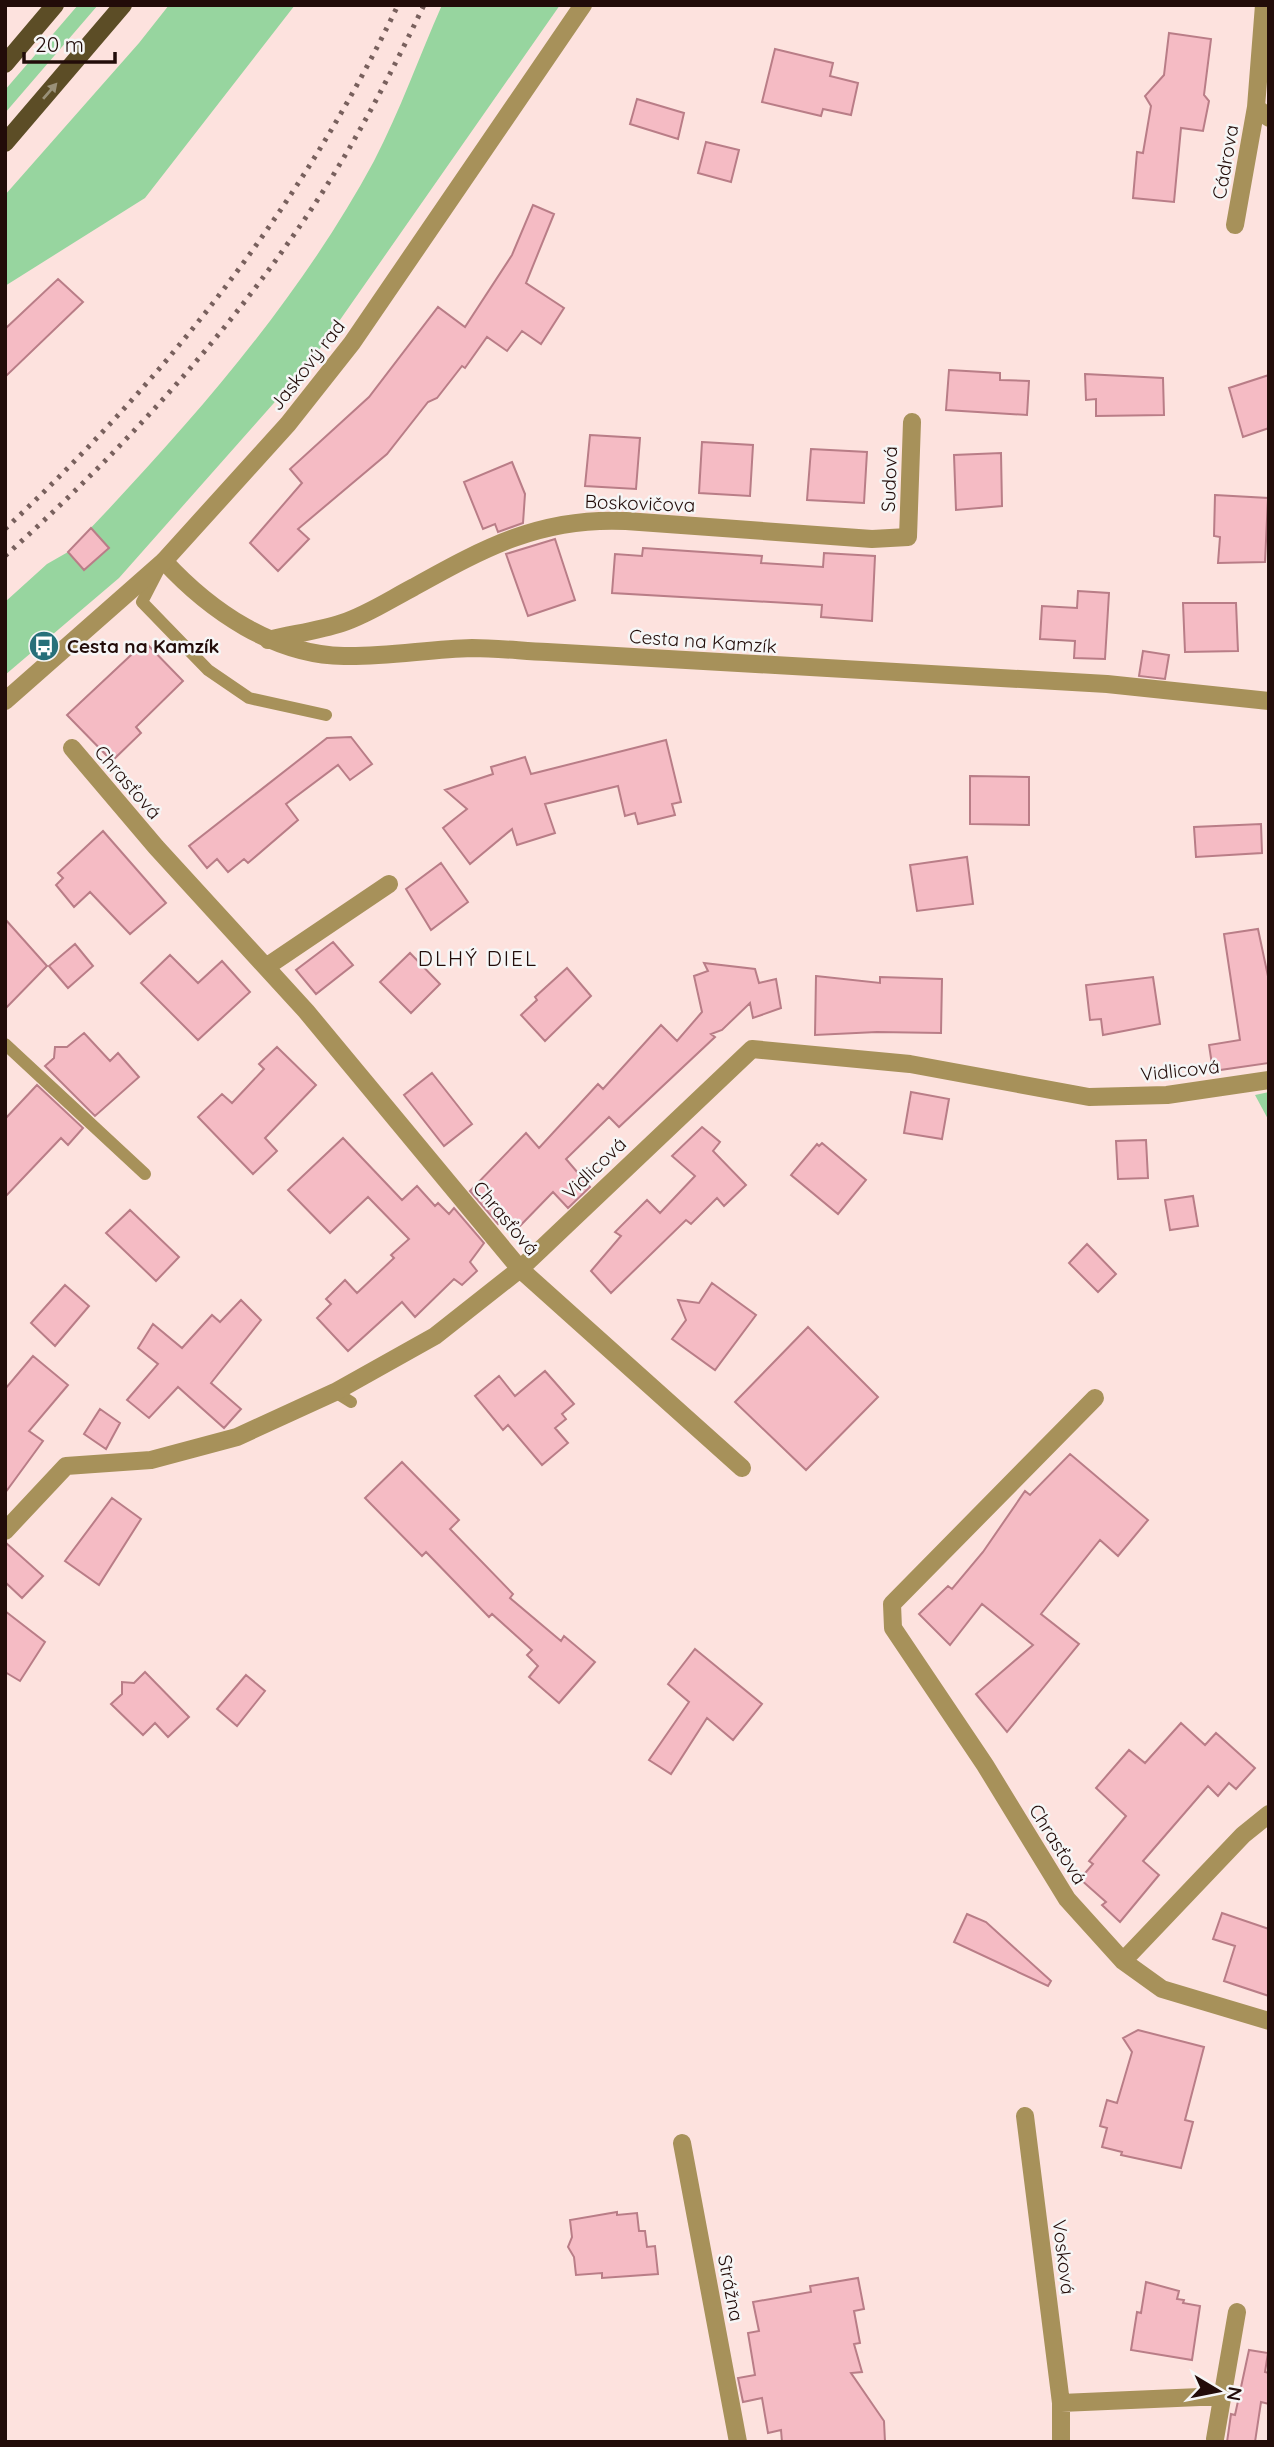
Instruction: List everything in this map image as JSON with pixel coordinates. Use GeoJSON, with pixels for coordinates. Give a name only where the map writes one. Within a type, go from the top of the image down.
{"type":"FeatureCollection","features":[{"type":"Feature","properties":{"kind":"main road"},"geometry":{"type":"LineString","coordinates":[[5,64],[55,5]]}},
{"type":"Feature","properties":{"kind":"main road"},"geometry":{"type":"LineString","coordinates":[[5,143],[122,5]]}},
{"type":"Feature","properties":{"kind":"street","name":"Jaskový rad"},"geometry":{"type":"LineString","coordinates":[[5,701],[164,561],[195,530],[331,372],[583,5]]}},
{"type":"Feature","properties":{"kind":"street","name":"Cádrova"},"geometry":{"type":"LineString","coordinates":[[1235,225],[1262,112],[1264,5]]}},
{"type":"Feature","properties":{"kind":"street","name":"Sudová"},"geometry":{"type":"LineString","coordinates":[[908,537],[912,422]]}},
{"type":"Feature","properties":{"kind":"street","name":"Boskovičova"},"geometry":{"type":"LineString","coordinates":[[268,640],[342,623],[471,555],[528,532],[562,523],[591,519],[626,520],[872,538],[908,537]]}},
{"type":"Feature","properties":{"kind":"street","name":"Cesta na Kamzík"},"geometry":{"type":"LineString","coordinates":[[164,561],[215,607],[268,640],[311,653],[343,656],[473,648],[1107,684],[1269,701]]}},
{"type":"Feature","properties":{"kind":"street","name":"Chrasťová"},"geometry":{"type":"LineString","coordinates":[[72,748],[156,847],[266,967],[520,1269],[742,1468]]}},
{"type":"Feature","properties":{"kind":"street"},"geometry":{"type":"LineString","coordinates":[[266,967],[389,884]]}},
{"type":"Feature","properties":{"kind":"street","name":"Vidlicová"},"geometry":{"type":"LineString","coordinates":[[5,1531],[66,1466],[151,1460],[237,1437],[343,1397],[435,1336],[520,1269],[752,1049],[910,1064],[1089,1097],[1167,1095],[1269,1080]]}},
{"type":"Feature","properties":{"kind":"street","name":"Chrasťová"},"geometry":{"type":"LineString","coordinates":[[1095,1398],[892,1604],[893,1628],[985,1765],[1067,1899],[1123,1961],[1162,1989],[1269,2021]]}},
{"type":"Feature","properties":{"kind":"street"},"geometry":{"type":"LineString","coordinates":[[1123,1961],[1243,1835],[1269,1814]]}},
{"type":"Feature","properties":{"kind":"street","name":"Vosková"},"geometry":{"type":"LineString","coordinates":[[1025,2116],[1061,2403],[1061,2442]]}},
{"type":"Feature","properties":{"kind":"street","name":"Strážna"},"geometry":{"type":"LineString","coordinates":[[682,2143],[738,2442]]}},
{"type":"Feature","properties":{"kind":"street"},"geometry":{"type":"LineString","coordinates":[[1215,2439],[1237,2312]]}},
{"type":"Feature","properties":{"kind":"street"},"geometry":{"type":"LineString","coordinates":[[1061,2403],[1223,2396]]}},
{"type":"Feature","properties":{"kind":"lane"},"geometry":{"type":"LineString","coordinates":[[164,561],[142,602],[208,670],[249,698],[326,715]]}},
{"type":"Feature","properties":{"kind":"lane"},"geometry":{"type":"LineString","coordinates":[[5,1044],[145,1174]]}},
{"type":"Feature","properties":{"kind":"green space"},"geometry":{"type":"Polygon","coordinates":[[[78,5],[98,5],[5,113],[5,90],[78,5]]]}},
{"type":"Feature","properties":{"kind":"green space"},"geometry":{"type":"Polygon","coordinates":[[[169,5],[295,5],[145,198],[5,286],[5,195],[139,43],[169,5]]]}},
{"type":"Feature","properties":{"kind":"green space"},"geometry":{"type":"Polygon","coordinates":[[[442,5],[560,5],[312,360],[119,578],[5,675],[5,602],[47,564],[68,552],[153,462],[273,317],[343,215],[374,161],[442,5]]]}},
{"type":"Feature","properties":{"kind":"green space"},"geometry":{"type":"Polygon","coordinates":[[[1269,1092],[1269,1121],[1255,1095],[1269,1092]]]}},
{"type":"Feature","properties":{"kind":"building"},"geometry":{"type":"Polygon","coordinates":[[[1169,33],[1211,39],[1204,95],[1209,101],[1203,131],[1181,128],[1174,202],[1133,198],[1137,152],[1143,153],[1151,106],[1145,96],[1164,75],[1169,33]]]}},
{"type":"Feature","properties":{"kind":"building"},"geometry":{"type":"Polygon","coordinates":[[[775,49],[833,63],[830,76],[858,83],[851,115],[823,109],[821,116],[762,102],[775,49]]]}},
{"type":"Feature","properties":{"kind":"building"},"geometry":{"type":"Polygon","coordinates":[[[637,99],[684,113],[678,139],[630,124],[637,99]]]}},
{"type":"Feature","properties":{"kind":"building"},"geometry":{"type":"Polygon","coordinates":[[[706,142],[739,150],[731,182],[698,173],[706,142]]]}},
{"type":"Feature","properties":{"kind":"building"},"geometry":{"type":"Polygon","coordinates":[[[533,205],[554,214],[526,283],[564,308],[541,344],[522,331],[507,351],[487,337],[465,368],[462,366],[437,398],[428,402],[387,454],[298,529],[309,539],[278,571],[250,543],[302,483],[290,469],[369,397],[438,307],[465,327],[512,255],[533,205]]]}},
{"type":"Feature","properties":{"kind":"building"},"geometry":{"type":"Polygon","coordinates":[[[58,279],[83,302],[5,377],[5,329],[58,279]]]}},
{"type":"Feature","properties":{"kind":"building"},"geometry":{"type":"Polygon","coordinates":[[[949,370],[1000,373],[1000,380],[1029,381],[1027,415],[946,410],[949,370]]]}},
{"type":"Feature","properties":{"kind":"building"},"geometry":{"type":"Polygon","coordinates":[[[1085,374],[1163,378],[1164,415],[1096,416],[1096,399],[1086,400],[1085,374]]]}},
{"type":"Feature","properties":{"kind":"building"},"geometry":{"type":"Polygon","coordinates":[[[1269,375],[1269,428],[1243,437],[1229,388],[1269,375]]]}},
{"type":"Feature","properties":{"kind":"building"},"geometry":{"type":"Polygon","coordinates":[[[590,435],[640,438],[636,489],[585,486],[590,435]]]}},
{"type":"Feature","properties":{"kind":"building"},"geometry":{"type":"Polygon","coordinates":[[[702,442],[753,445],[750,496],[699,493],[702,442]]]}},
{"type":"Feature","properties":{"kind":"building"},"geometry":{"type":"Polygon","coordinates":[[[811,449],[867,452],[864,503],[807,500],[811,449]]]}},
{"type":"Feature","properties":{"kind":"building"},"geometry":{"type":"Polygon","coordinates":[[[1001,453],[1002,506],[956,510],[954,455],[1001,453]]]}},
{"type":"Feature","properties":{"kind":"building"},"geometry":{"type":"Polygon","coordinates":[[[512,462],[525,494],[523,523],[498,532],[495,524],[483,529],[464,482],[512,462]]]}},
{"type":"Feature","properties":{"kind":"building"},"geometry":{"type":"Polygon","coordinates":[[[1215,495],[1268,498],[1265,562],[1218,563],[1220,537],[1214,536],[1215,495]]]}},
{"type":"Feature","properties":{"kind":"building"},"geometry":{"type":"Polygon","coordinates":[[[91,528],[109,548],[84,570],[68,552],[91,528]]]}},
{"type":"Feature","properties":{"kind":"building"},"geometry":{"type":"Polygon","coordinates":[[[555,539],[575,600],[528,616],[506,554],[555,539]]]}},
{"type":"Feature","properties":{"kind":"building"},"geometry":{"type":"Polygon","coordinates":[[[643,548],[762,556],[761,563],[823,567],[824,553],[875,556],[872,621],[821,617],[822,605],[612,593],[615,554],[642,556],[643,548]]]}},
{"type":"Feature","properties":{"kind":"building"},"geometry":{"type":"Polygon","coordinates":[[[1078,591],[1109,593],[1105,659],[1074,658],[1075,641],[1040,639],[1042,606],[1077,608],[1078,591]]]}},
{"type":"Feature","properties":{"kind":"building"},"geometry":{"type":"Polygon","coordinates":[[[1183,603],[1236,603],[1238,651],[1185,652],[1183,603]]]}},
{"type":"Feature","properties":{"kind":"building"},"geometry":{"type":"Polygon","coordinates":[[[145,642],[183,681],[136,727],[141,733],[112,761],[67,715],[145,642]]]}},
{"type":"Feature","properties":{"kind":"building"},"geometry":{"type":"Polygon","coordinates":[[[1143,651],[1169,655],[1165,679],[1139,676],[1143,651]]]}},
{"type":"Feature","properties":{"kind":"building"},"geometry":{"type":"Polygon","coordinates":[[[351,737],[372,764],[350,780],[338,765],[286,804],[298,820],[248,863],[244,859],[228,872],[217,859],[207,868],[189,846],[327,738],[351,737]]]}},
{"type":"Feature","properties":{"kind":"building"},"geometry":{"type":"Polygon","coordinates":[[[666,740],[681,802],[672,804],[675,815],[638,824],[635,813],[625,816],[618,786],[545,804],[555,833],[517,845],[512,829],[470,864],[443,828],[467,809],[445,790],[493,774],[491,767],[525,757],[531,774],[666,740]]]}},
{"type":"Feature","properties":{"kind":"building"},"geometry":{"type":"Polygon","coordinates":[[[970,776],[1029,777],[1029,825],[970,824],[970,776]]]}},
{"type":"Feature","properties":{"kind":"building"},"geometry":{"type":"Polygon","coordinates":[[[1261,824],[1262,853],[1196,857],[1194,827],[1261,824]]]}},
{"type":"Feature","properties":{"kind":"building"},"geometry":{"type":"Polygon","coordinates":[[[103,831],[166,903],[130,934],[90,892],[74,907],[56,885],[63,878],[58,873],[103,831]]]}},
{"type":"Feature","properties":{"kind":"building"},"geometry":{"type":"Polygon","coordinates":[[[967,857],[973,904],[917,911],[910,865],[967,857]]]}},
{"type":"Feature","properties":{"kind":"building"},"geometry":{"type":"Polygon","coordinates":[[[441,863],[468,902],[431,930],[406,889],[441,863]]]}},
{"type":"Feature","properties":{"kind":"building"},"geometry":{"type":"Polygon","coordinates":[[[5,919],[47,966],[5,1009],[5,919]]]}},
{"type":"Feature","properties":{"kind":"building"},"geometry":{"type":"Polygon","coordinates":[[[1258,929],[1269,981],[1269,1063],[1213,1071],[1209,1045],[1240,1040],[1224,934],[1258,929]]]}},
{"type":"Feature","properties":{"kind":"building"},"geometry":{"type":"Polygon","coordinates":[[[333,942],[353,965],[316,994],[296,970],[333,942]]]}},
{"type":"Feature","properties":{"kind":"building"},"geometry":{"type":"Polygon","coordinates":[[[75,944],[93,966],[68,988],[49,966],[75,944]]]}},
{"type":"Feature","properties":{"kind":"building"},"geometry":{"type":"Polygon","coordinates":[[[410,953],[440,984],[411,1013],[380,982],[410,953]]]}},
{"type":"Feature","properties":{"kind":"building"},"geometry":{"type":"Polygon","coordinates":[[[170,955],[198,983],[222,961],[250,992],[198,1040],[141,983],[170,955]]]}},
{"type":"Feature","properties":{"kind":"building"},"geometry":{"type":"Polygon","coordinates":[[[704,963],[755,969],[759,983],[776,979],[781,1008],[753,1018],[750,1003],[722,1030],[711,1034],[715,1037],[619,1127],[609,1117],[566,1159],[590,1187],[568,1208],[553,1192],[517,1229],[504,1216],[498,1224],[470,1191],[526,1133],[539,1148],[598,1084],[603,1089],[661,1025],[677,1041],[702,1012],[694,976],[708,971],[704,963]]]}},
{"type":"Feature","properties":{"kind":"building"},"geometry":{"type":"Polygon","coordinates":[[[567,968],[591,996],[545,1041],[521,1015],[537,1000],[535,997],[567,968]]]}},
{"type":"Feature","properties":{"kind":"building"},"geometry":{"type":"Polygon","coordinates":[[[816,976],[880,983],[880,977],[942,979],[941,1033],[815,1035],[816,976]]]}},
{"type":"Feature","properties":{"kind":"building"},"geometry":{"type":"Polygon","coordinates":[[[1153,977],[1160,1024],[1103,1035],[1101,1019],[1090,1020],[1086,985],[1153,977]]]}},
{"type":"Feature","properties":{"kind":"building"},"geometry":{"type":"Polygon","coordinates":[[[84,1033],[110,1061],[118,1053],[139,1077],[95,1116],[45,1066],[54,1058],[55,1047],[67,1047],[84,1033]]]}},
{"type":"Feature","properties":{"kind":"building"},"geometry":{"type":"Polygon","coordinates":[[[277,1047],[316,1085],[265,1138],[277,1151],[253,1174],[198,1117],[222,1094],[232,1103],[264,1069],[259,1064],[277,1047]]]}},
{"type":"Feature","properties":{"kind":"building"},"geometry":{"type":"Polygon","coordinates":[[[432,1073],[472,1124],[444,1146],[404,1095],[432,1073]]]}},
{"type":"Feature","properties":{"kind":"building"},"geometry":{"type":"Polygon","coordinates":[[[37,1085],[83,1128],[68,1145],[61,1138],[5,1197],[5,1119],[37,1085]]]}},
{"type":"Feature","properties":{"kind":"building"},"geometry":{"type":"Polygon","coordinates":[[[911,1092],[949,1099],[942,1139],[904,1133],[911,1092]]]}},
{"type":"Feature","properties":{"kind":"building"},"geometry":{"type":"Polygon","coordinates":[[[702,1127],[720,1142],[713,1151],[746,1185],[724,1206],[717,1198],[691,1224],[686,1220],[611,1293],[591,1271],[621,1236],[615,1232],[647,1200],[660,1213],[695,1176],[672,1156],[702,1127]]]}},
{"type":"Feature","properties":{"kind":"building"},"geometry":{"type":"Polygon","coordinates":[[[343,1138],[402,1200],[417,1186],[435,1206],[438,1203],[449,1214],[454,1208],[484,1243],[470,1262],[477,1271],[462,1285],[454,1279],[415,1317],[402,1302],[348,1351],[317,1318],[331,1304],[326,1299],[345,1280],[357,1293],[394,1258],[391,1255],[409,1239],[368,1197],[330,1233],[288,1190],[343,1138]]]}},
{"type":"Feature","properties":{"kind":"building"},"geometry":{"type":"Polygon","coordinates":[[[1146,1140],[1148,1178],[1118,1179],[1116,1141],[1146,1140]]]}},
{"type":"Feature","properties":{"kind":"building"},"geometry":{"type":"Polygon","coordinates":[[[822,1143],[866,1180],[838,1214],[791,1175],[817,1144],[819,1146],[822,1143]]]}},
{"type":"Feature","properties":{"kind":"building"},"geometry":{"type":"Polygon","coordinates":[[[1193,1196],[1198,1226],[1170,1230],[1165,1200],[1193,1196]]]}},
{"type":"Feature","properties":{"kind":"building"},"geometry":{"type":"Polygon","coordinates":[[[130,1210],[179,1257],[156,1281],[106,1233],[130,1210]]]}},
{"type":"Feature","properties":{"kind":"building"},"geometry":{"type":"Polygon","coordinates":[[[1087,1244],[1116,1274],[1098,1292],[1069,1263],[1087,1244]]]}},
{"type":"Feature","properties":{"kind":"building"},"geometry":{"type":"Polygon","coordinates":[[[712,1283],[756,1315],[715,1370],[672,1339],[686,1320],[678,1300],[699,1303],[712,1283]]]}},
{"type":"Feature","properties":{"kind":"building"},"geometry":{"type":"Polygon","coordinates":[[[65,1285],[89,1306],[55,1346],[31,1323],[65,1285]]]}},
{"type":"Feature","properties":{"kind":"building"},"geometry":{"type":"Polygon","coordinates":[[[241,1300],[261,1320],[211,1383],[241,1409],[224,1428],[178,1387],[149,1418],[127,1400],[158,1364],[138,1348],[153,1324],[182,1348],[212,1315],[220,1322],[241,1300]]]}},
{"type":"Feature","properties":{"kind":"building"},"geometry":{"type":"Polygon","coordinates":[[[808,1327],[878,1397],[806,1470],[735,1402],[808,1327]]]}},
{"type":"Feature","properties":{"kind":"building"},"geometry":{"type":"Polygon","coordinates":[[[33,1356],[68,1385],[29,1431],[43,1441],[5,1493],[5,1389],[33,1356]]]}},
{"type":"Feature","properties":{"kind":"building"},"geometry":{"type":"Polygon","coordinates":[[[545,1371],[574,1404],[562,1414],[566,1419],[555,1428],[568,1443],[542,1465],[508,1425],[503,1430],[475,1396],[499,1376],[515,1396],[545,1371]]]}},
{"type":"Feature","properties":{"kind":"building"},"geometry":{"type":"Polygon","coordinates":[[[100,1409],[120,1423],[106,1449],[84,1434],[100,1409]]]}},
{"type":"Feature","properties":{"kind":"building"},"geometry":{"type":"Polygon","coordinates":[[[1070,1454],[1148,1520],[1118,1556],[1100,1540],[1041,1614],[1079,1644],[1007,1732],[976,1694],[1033,1645],[982,1604],[950,1645],[919,1614],[948,1586],[952,1589],[983,1552],[1025,1491],[1030,1495],[1070,1454]]]}},
{"type":"Feature","properties":{"kind":"building"},"geometry":{"type":"Polygon","coordinates":[[[402,1462],[459,1520],[450,1529],[513,1594],[510,1598],[561,1641],[564,1636],[595,1662],[559,1703],[529,1677],[538,1666],[527,1655],[532,1650],[492,1614],[489,1617],[426,1552],[422,1556],[365,1498],[402,1462]]]}},
{"type":"Feature","properties":{"kind":"building"},"geometry":{"type":"Polygon","coordinates":[[[112,1498],[141,1519],[99,1585],[65,1561],[112,1498]]]}},
{"type":"Feature","properties":{"kind":"building"},"geometry":{"type":"Polygon","coordinates":[[[5,1542],[43,1576],[22,1598],[5,1582],[5,1542]]]}},
{"type":"Feature","properties":{"kind":"building"},"geometry":{"type":"Polygon","coordinates":[[[5,1611],[45,1642],[20,1681],[5,1672],[5,1611]]]}},
{"type":"Feature","properties":{"kind":"building"},"geometry":{"type":"Polygon","coordinates":[[[695,1649],[762,1704],[733,1740],[707,1718],[671,1774],[649,1760],[689,1702],[668,1684],[695,1649]]]}},
{"type":"Feature","properties":{"kind":"building"},"geometry":{"type":"Polygon","coordinates":[[[145,1672],[189,1717],[168,1737],[155,1723],[143,1735],[111,1704],[122,1694],[122,1682],[134,1683],[145,1672]]]}},
{"type":"Feature","properties":{"kind":"building"},"geometry":{"type":"Polygon","coordinates":[[[246,1675],[265,1691],[237,1726],[217,1709],[246,1675]]]}},
{"type":"Feature","properties":{"kind":"building"},"geometry":{"type":"Polygon","coordinates":[[[1181,1723],[1205,1745],[1216,1733],[1255,1768],[1236,1789],[1229,1783],[1218,1796],[1208,1786],[1143,1861],[1159,1875],[1120,1922],[1102,1905],[1106,1902],[1080,1879],[1093,1864],[1089,1861],[1126,1816],[1096,1788],[1129,1750],[1145,1763],[1181,1723]]]}},
{"type":"Feature","properties":{"kind":"building"},"geometry":{"type":"Polygon","coordinates":[[[1222,1913],[1269,1929],[1269,1996],[1224,1981],[1235,1946],[1213,1939],[1222,1913]]]}},
{"type":"Feature","properties":{"kind":"building"},"geometry":{"type":"Polygon","coordinates":[[[967,1914],[986,1922],[1051,1981],[1048,1986],[954,1942],[967,1914]]]}},
{"type":"Feature","properties":{"kind":"building"},"geometry":{"type":"Polygon","coordinates":[[[1138,2030],[1204,2047],[1185,2120],[1193,2122],[1181,2168],[1121,2155],[1122,2152],[1102,2147],[1107,2128],[1100,2126],[1107,2100],[1117,2103],[1132,2052],[1123,2038],[1138,2030]]]}},
{"type":"Feature","properties":{"kind":"building"},"geometry":{"type":"Polygon","coordinates":[[[617,2212],[617,2215],[637,2213],[639,2231],[645,2231],[647,2247],[655,2246],[658,2274],[602,2278],[602,2273],[576,2275],[574,2257],[568,2247],[572,2237],[570,2220],[617,2212]]]}},
{"type":"Feature","properties":{"kind":"building"},"geometry":{"type":"Polygon","coordinates":[[[858,2278],[864,2309],[854,2311],[860,2343],[854,2344],[862,2372],[851,2373],[884,2421],[885,2442],[782,2442],[781,2430],[768,2433],[762,2398],[743,2402],[738,2378],[755,2375],[748,2333],[759,2331],[753,2302],[811,2292],[810,2286],[858,2278]]]}},
{"type":"Feature","properties":{"kind":"building"},"geometry":{"type":"Polygon","coordinates":[[[1146,2282],[1179,2291],[1177,2299],[1200,2306],[1192,2360],[1131,2350],[1137,2312],[1141,2313],[1146,2282]]]}},
{"type":"Feature","properties":{"kind":"building"},"geometry":{"type":"Polygon","coordinates":[[[1249,2350],[1268,2353],[1265,2372],[1269,2373],[1269,2404],[1261,2402],[1255,2442],[1227,2442],[1231,2414],[1235,2415],[1249,2350]]]}},
{"type":"Feature","properties":{"kind":"railway"},"geometry":{"type":"LineString","coordinates":[[5,529],[121,412],[226,286],[319,150],[398,5]]}},
{"type":"Feature","properties":{"kind":"railway"},"geometry":{"type":"LineString","coordinates":[[5,556],[126,440],[200,356],[270,269],[352,144],[424,5]]}},
{"type":"Feature","properties":{"kind":"place","name":"Cesta na Kamzík"},"geometry":{"type":"Point","coordinates":[44,646]}},
{"type":"Feature","properties":{"kind":"district","name":"DLHÝ DIEL"},"geometry":{"type":"Point","coordinates":[478,958]}}]}
